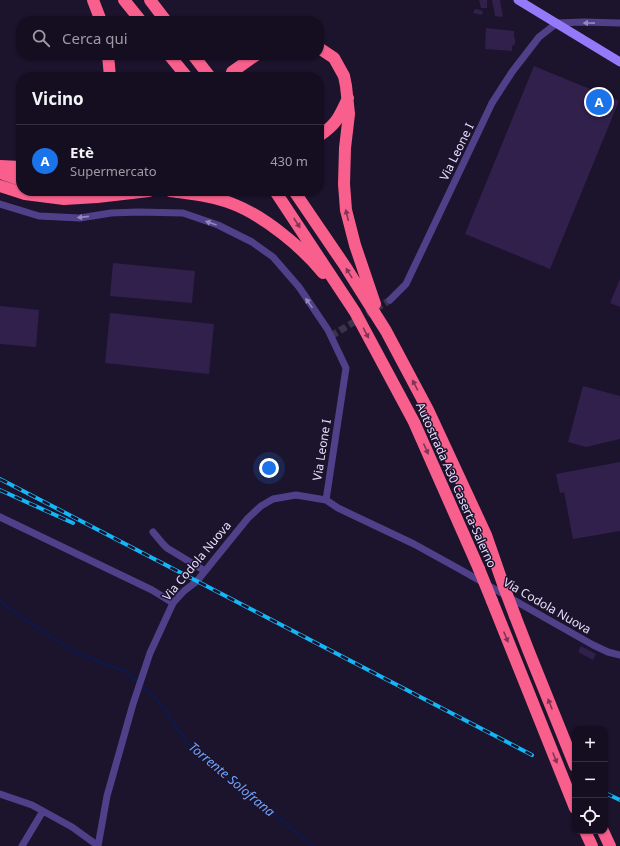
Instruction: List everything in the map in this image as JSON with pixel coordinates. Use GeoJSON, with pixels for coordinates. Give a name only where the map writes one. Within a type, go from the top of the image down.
{"type":"FeatureCollection","features":[{"type":"Feature","properties":{"kind":"highway"},"geometry":{"type":"LineString","coordinates":[[93,0],[99,16]]}},
{"type":"Feature","properties":{"kind":"highway"},"geometry":{"type":"LineString","coordinates":[[124,0],[137,16]]}},
{"type":"Feature","properties":{"kind":"highway"},"geometry":{"type":"LineString","coordinates":[[150,0],[162,16]]}},
{"type":"Feature","properties":{"kind":"highway"},"geometry":{"type":"LineString","coordinates":[[324,51],[334,58],[344,76],[348,97],[349,114],[345,148],[344,184],[346,210],[367,284],[386,331]]}},
{"type":"Feature","properties":{"kind":"highway"},"geometry":{"type":"LineString","coordinates":[[108,60],[110,72]]}},
{"type":"Feature","properties":{"kind":"highway"},"geometry":{"type":"LineString","coordinates":[[173,60],[183,72]]}},
{"type":"Feature","properties":{"kind":"highway"},"geometry":{"type":"LineString","coordinates":[[197,60],[206,72]]}},
{"type":"Feature","properties":{"kind":"highway"},"geometry":{"type":"LineString","coordinates":[[197,60],[208,72]]}},
{"type":"Feature","properties":{"kind":"highway"},"geometry":{"type":"LineString","coordinates":[[232,72],[249,60]]}},
{"type":"Feature","properties":{"kind":"highway"},"geometry":{"type":"LineString","coordinates":[[324,133],[332,128],[348,97]]}},
{"type":"Feature","properties":{"kind":"highway"},"geometry":{"type":"LineString","coordinates":[[0,166],[16,167]]}},
{"type":"Feature","properties":{"kind":"highway"},"geometry":{"type":"LineString","coordinates":[[0,173],[16,178]]}},
{"type":"Feature","properties":{"kind":"highway"},"geometry":{"type":"LineString","coordinates":[[0,180],[16,180]]}},
{"type":"Feature","properties":{"kind":"highway"},"geometry":{"type":"LineString","coordinates":[[0,186],[16,191]]}},
{"type":"Feature","properties":{"kind":"highway"},"geometry":{"type":"LineString","coordinates":[[41,196],[64,199],[106,196]]}},
{"type":"Feature","properties":{"kind":"highway"},"geometry":{"type":"LineString","coordinates":[[201,196],[233,204],[264,221],[290,240],[320,269],[355,312]]}},
{"type":"Feature","properties":{"kind":"highway","name":"Autostrada A30 Caserta-Salerno"},"geometry":{"type":"LineString","coordinates":[[279,196],[355,312],[414,422],[479,569],[572,801]]}},
{"type":"Feature","properties":{"kind":"highway","name":"Autostrada A30 Caserta-Salerno"},"geometry":{"type":"LineString","coordinates":[[297,196],[345,266],[386,331],[428,410],[486,536],[528,652],[573,762]]}},
{"type":"Feature","properties":{"kind":"highway"},"geometry":{"type":"LineString","coordinates":[[586,834],[592,846]]}},
{"type":"Feature","properties":{"kind":"highway"},"geometry":{"type":"LineString","coordinates":[[604,834],[610,846]]}},
{"type":"Feature","properties":{"kind":"main road"},"geometry":{"type":"LineString","coordinates":[[518,0],[620,62]]}},
{"type":"Feature","properties":{"kind":"street"},"geometry":{"type":"LineString","coordinates":[[557,24],[620,23]]}},
{"type":"Feature","properties":{"kind":"street","name":"Via Leone I"},"geometry":{"type":"LineString","coordinates":[[390,300],[406,284],[492,103],[512,72],[539,37],[557,24]]}},
{"type":"Feature","properties":{"kind":"street","name":"Via Leone I"},"geometry":{"type":"LineString","coordinates":[[0,204],[39,216],[80,218],[111,213],[183,213],[218,226],[252,242],[273,257],[299,287],[328,330],[346,368],[326,500]]}},
{"type":"Feature","properties":{"kind":"street","name":"Via Codola Nuova"},"geometry":{"type":"LineString","coordinates":[[0,794],[32,805],[72,827],[97,846],[107,796],[133,704],[150,653],[172,604],[184,591],[197,581],[248,518],[261,506],[273,499],[296,495],[326,500],[338,508],[414,544],[593,645],[608,652],[620,655]]}},
{"type":"Feature","properties":{"kind":"street"},"geometry":{"type":"LineString","coordinates":[[0,517],[152,590],[172,604]]}},
{"type":"Feature","properties":{"kind":"street"},"geometry":{"type":"LineString","coordinates":[[153,532],[167,548],[205,571]]}},
{"type":"Feature","properties":{"kind":"street"},"geometry":{"type":"LineString","coordinates":[[22,846],[43,811]]}},
{"type":"Feature","properties":{"kind":"building"},"geometry":{"type":"Polygon","coordinates":[[[479,0],[487,0],[487,8],[481,8],[479,0]]]}},
{"type":"Feature","properties":{"kind":"building"},"geometry":{"type":"Polygon","coordinates":[[[492,0],[500,0],[503,17],[495,16],[492,0]]]}},
{"type":"Feature","properties":{"kind":"building"},"geometry":{"type":"Polygon","coordinates":[[[475,9],[483,11],[482,15],[473,13],[475,9]]]}},
{"type":"Feature","properties":{"kind":"building"},"geometry":{"type":"Polygon","coordinates":[[[486,28],[514,31],[515,44],[512,46],[512,51],[485,49],[486,28]]]}},
{"type":"Feature","properties":{"kind":"building"},"geometry":{"type":"Polygon","coordinates":[[[534,66],[619,101],[550,269],[465,234],[534,66]]]}},
{"type":"Feature","properties":{"kind":"building"},"geometry":{"type":"Polygon","coordinates":[[[113,263],[195,271],[192,303],[110,296],[113,263]]]}},
{"type":"Feature","properties":{"kind":"building"},"geometry":{"type":"Polygon","coordinates":[[[620,279],[620,307],[610,303],[620,279]]]}},
{"type":"Feature","properties":{"kind":"building"},"geometry":{"type":"Polygon","coordinates":[[[0,306],[39,310],[36,347],[0,344],[0,306]]]}},
{"type":"Feature","properties":{"kind":"building"},"geometry":{"type":"Polygon","coordinates":[[[110,313],[214,324],[209,374],[105,363],[110,313]]]}},
{"type":"Feature","properties":{"kind":"building"},"geometry":{"type":"Polygon","coordinates":[[[583,386],[620,396],[620,439],[586,447],[568,442],[583,386]]]}},
{"type":"Feature","properties":{"kind":"building"},"geometry":{"type":"Polygon","coordinates":[[[620,462],[620,531],[573,539],[564,492],[560,493],[556,474],[620,462]]]}},
{"type":"Feature","properties":{"kind":"building"},"geometry":{"type":"Polygon","coordinates":[[[581,646],[596,654],[593,660],[578,652],[581,646]]]}},
{"type":"Feature","properties":{"kind":"waterway","name":"Torrente Solofrana"},"geometry":{"type":"LineString","coordinates":[[0,601],[24,619],[76,653],[125,671],[157,699],[189,745],[313,846]]}},
{"type":"Feature","properties":{"kind":"tunnel"},"geometry":{"type":"LineString","coordinates":[[331,336],[390,300]]}},
{"type":"Feature","properties":{"kind":"railway"},"geometry":{"type":"LineString","coordinates":[[0,479],[532,755]]}},
{"type":"Feature","properties":{"kind":"railway"},"geometry":{"type":"LineString","coordinates":[[0,490],[73,523]]}},
{"type":"Feature","properties":{"kind":"railway"},"geometry":{"type":"LineString","coordinates":[[608,794],[620,800]]}},
{"type":"Feature","properties":{"kind":"place","name":"Etè"},"geometry":{"type":"Point","coordinates":[599,102]}}]}
